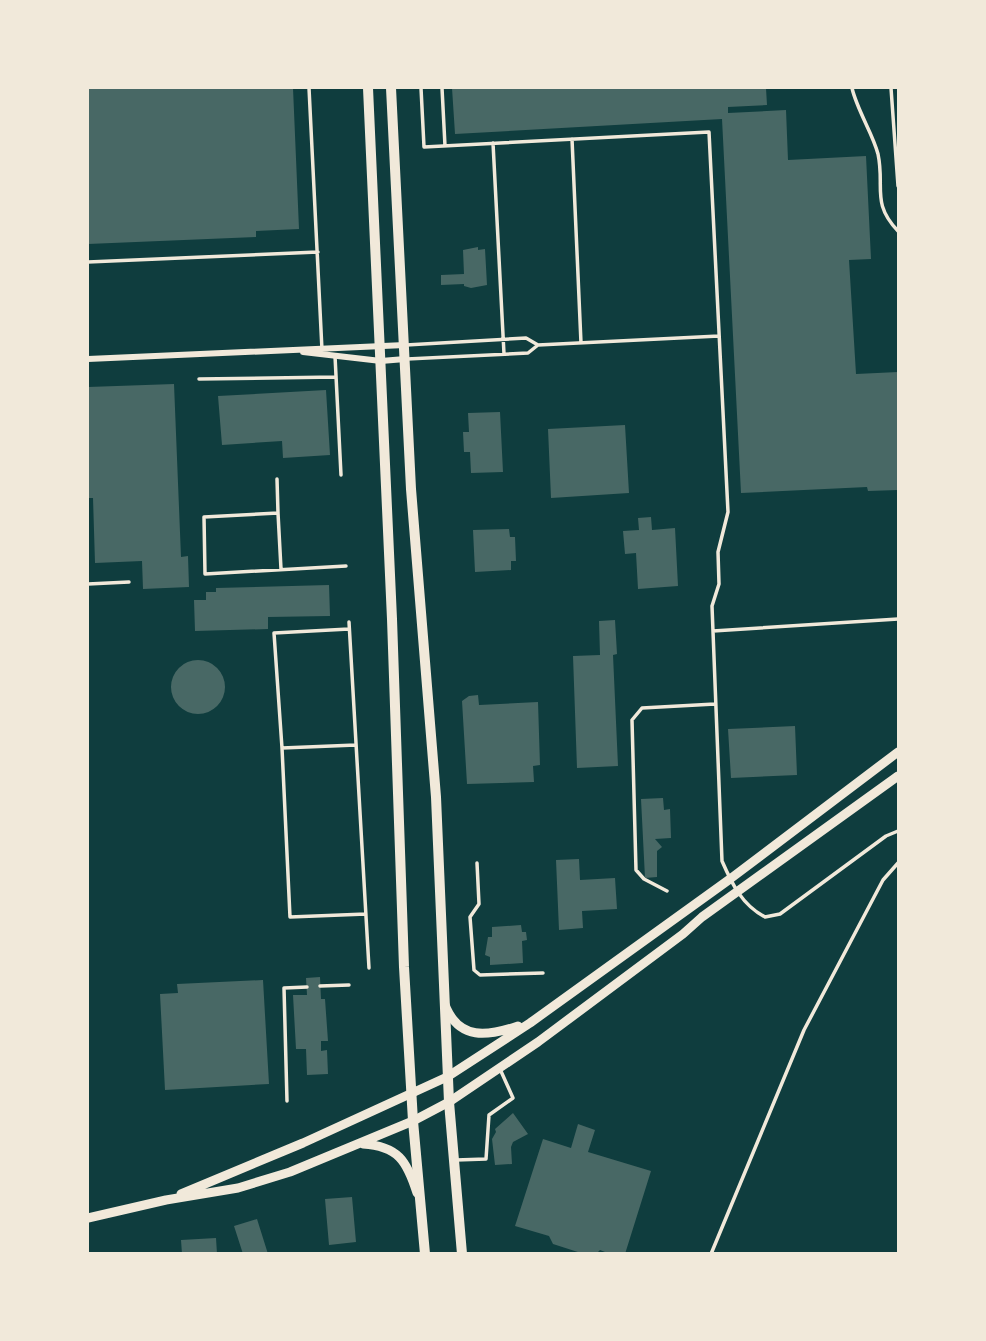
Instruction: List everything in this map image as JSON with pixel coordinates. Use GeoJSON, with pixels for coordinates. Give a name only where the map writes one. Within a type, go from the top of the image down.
{"type":"FeatureCollection","features":[{"type":"Feature","properties":{"kind":"main road"},"geometry":{"type":"LineString","coordinates":[[368,88],[395,680],[404,967],[411,1094],[425,1254]]}},
{"type":"Feature","properties":{"kind":"main road"},"geometry":{"type":"LineString","coordinates":[[391,88],[411,489],[436,797],[447,1077],[462,1254]]}},
{"type":"Feature","properties":{"kind":"main road"},"geometry":{"type":"LineString","coordinates":[[166,1200],[289,1149],[447,1077],[530,1023],[730,879],[898,752]]}},
{"type":"Feature","properties":{"kind":"main road"},"geometry":{"type":"LineString","coordinates":[[88,1218],[166,1200],[239,1188],[290,1172],[413,1121],[499,1068],[611,989],[737,892],[898,776]]}},
{"type":"Feature","properties":{"kind":"main road"},"geometry":{"type":"LineString","coordinates":[[444,1001],[452,1018],[470,1032],[484,1034],[530,1023]]}},
{"type":"Feature","properties":{"kind":"main road"},"geometry":{"type":"LineString","coordinates":[[358,1144],[377,1145],[397,1154],[412,1176],[420,1206]]}},
{"type":"Feature","properties":{"kind":"street"},"geometry":{"type":"LineString","coordinates":[[322,352],[334,347],[405,345]]}},
{"type":"Feature","properties":{"kind":"street"},"geometry":{"type":"LineString","coordinates":[[88,359],[287,350],[381,361],[405,359]]}},
{"type":"Feature","properties":{"kind":"lane"},"geometry":{"type":"LineString","coordinates":[[309,88],[322,352]]}},
{"type":"Feature","properties":{"kind":"lane"},"geometry":{"type":"LineString","coordinates":[[421,88],[424,147],[709,132],[728,512],[718,552],[719,584],[712,606],[722,860],[737,892],[753,911],[765,917],[780,914],[886,836],[898,831]]}},
{"type":"Feature","properties":{"kind":"lane"},"geometry":{"type":"LineString","coordinates":[[442,88],[445,146]]}},
{"type":"Feature","properties":{"kind":"lane"},"geometry":{"type":"LineString","coordinates":[[852,88],[878,153],[880,200],[884,214],[898,231]]}},
{"type":"Feature","properties":{"kind":"lane"},"geometry":{"type":"LineString","coordinates":[[891,88],[898,186]]}},
{"type":"Feature","properties":{"kind":"lane"},"geometry":{"type":"LineString","coordinates":[[572,139],[581,343]]}},
{"type":"Feature","properties":{"kind":"lane"},"geometry":{"type":"LineString","coordinates":[[493,144],[504,354]]}},
{"type":"Feature","properties":{"kind":"lane"},"geometry":{"type":"LineString","coordinates":[[88,262],[318,252]]}},
{"type":"Feature","properties":{"kind":"lane"},"geometry":{"type":"LineString","coordinates":[[405,345],[526,338],[538,345],[720,336]]}},
{"type":"Feature","properties":{"kind":"lane"},"geometry":{"type":"LineString","coordinates":[[405,359],[527,353],[538,345]]}},
{"type":"Feature","properties":{"kind":"lane"},"geometry":{"type":"LineString","coordinates":[[334,347],[341,475]]}},
{"type":"Feature","properties":{"kind":"lane"},"geometry":{"type":"LineString","coordinates":[[200,379],[336,377]]}},
{"type":"Feature","properties":{"kind":"lane"},"geometry":{"type":"LineString","coordinates":[[277,479],[281,569]]}},
{"type":"Feature","properties":{"kind":"lane"},"geometry":{"type":"LineString","coordinates":[[278,513],[204,517],[205,574],[346,566]]}},
{"type":"Feature","properties":{"kind":"lane"},"geometry":{"type":"LineString","coordinates":[[88,584],[129,582]]}},
{"type":"Feature","properties":{"kind":"lane"},"geometry":{"type":"LineString","coordinates":[[713,631],[898,620]]}},
{"type":"Feature","properties":{"kind":"lane"},"geometry":{"type":"LineString","coordinates":[[349,622],[369,968]]}},
{"type":"Feature","properties":{"kind":"lane"},"geometry":{"type":"LineString","coordinates":[[349,629],[274,634],[290,917],[366,914]]}},
{"type":"Feature","properties":{"kind":"lane"},"geometry":{"type":"LineString","coordinates":[[667,891],[644,879],[636,870],[632,720],[642,708],[715,704]]}},
{"type":"Feature","properties":{"kind":"lane"},"geometry":{"type":"LineString","coordinates":[[282,748],[356,745]]}},
{"type":"Feature","properties":{"kind":"lane"},"geometry":{"type":"LineString","coordinates":[[477,863],[480,904],[470,917],[474,970],[480,975],[543,973]]}},
{"type":"Feature","properties":{"kind":"lane"},"geometry":{"type":"LineString","coordinates":[[711,1254],[804,1030],[883,880],[898,863]]}},
{"type":"Feature","properties":{"kind":"lane"},"geometry":{"type":"LineString","coordinates":[[320,986],[349,985]]}},
{"type":"Feature","properties":{"kind":"lane"},"geometry":{"type":"LineString","coordinates":[[287,1101],[284,988],[307,987]]}},
{"type":"Feature","properties":{"kind":"lane"},"geometry":{"type":"LineString","coordinates":[[454,1160],[486,1159],[489,1115],[513,1098],[499,1068]]}},
{"type":"Feature","properties":{"kind":"building"},"geometry":{"type":"Polygon","coordinates":[[[88,88],[293,88],[299,229],[256,231],[256,237],[88,244],[88,88]]]}},
{"type":"Feature","properties":{"kind":"building"},"geometry":{"type":"Polygon","coordinates":[[[452,88],[766,88],[767,105],[728,107],[728,113],[786,110],[788,160],[866,156],[871,259],[849,260],[856,374],[898,372],[898,490],[868,491],[867,487],[741,493],[722,119],[455,134],[452,88]]]}},
{"type":"Feature","properties":{"kind":"building"},"geometry":{"type":"Polygon","coordinates":[[[478,247],[478,250],[485,249],[487,285],[471,288],[464,284],[441,285],[441,275],[464,274],[463,250],[478,247]]]}},
{"type":"Feature","properties":{"kind":"building"},"geometry":{"type":"Polygon","coordinates":[[[174,384],[181,557],[188,556],[189,587],[143,589],[142,561],[95,563],[93,498],[88,498],[88,387],[174,384]]]}},
{"type":"Feature","properties":{"kind":"building"},"geometry":{"type":"Polygon","coordinates":[[[326,390],[330,455],[283,458],[282,441],[222,445],[218,396],[326,390]]]}},
{"type":"Feature","properties":{"kind":"building"},"geometry":{"type":"Polygon","coordinates":[[[500,412],[503,472],[471,473],[470,452],[464,452],[463,432],[469,432],[468,413],[500,412]]]}},
{"type":"Feature","properties":{"kind":"building"},"geometry":{"type":"Polygon","coordinates":[[[625,425],[629,493],[551,498],[548,429],[625,425]]]}},
{"type":"Feature","properties":{"kind":"building"},"geometry":{"type":"Polygon","coordinates":[[[651,517],[652,530],[675,528],[678,586],[638,589],[636,553],[625,554],[623,531],[639,530],[638,518],[651,517]]]}},
{"type":"Feature","properties":{"kind":"building"},"geometry":{"type":"Polygon","coordinates":[[[509,529],[510,537],[515,537],[516,561],[511,561],[511,570],[475,572],[473,530],[509,529]]]}},
{"type":"Feature","properties":{"kind":"building"},"geometry":{"type":"Polygon","coordinates":[[[329,585],[330,616],[268,617],[268,629],[195,631],[194,600],[206,600],[206,592],[216,592],[216,588],[329,585]]]}},
{"type":"Feature","properties":{"kind":"building"},"geometry":{"type":"Polygon","coordinates":[[[615,620],[617,654],[613,655],[618,766],[577,768],[573,656],[600,655],[599,621],[615,620]]]}},
{"type":"Feature","properties":{"kind":"building"},"geometry":{"type":"Polygon","coordinates":[[[198,660],[217,668],[225,687],[217,706],[198,714],[179,706],[171,687],[179,668],[198,660]]]}},
{"type":"Feature","properties":{"kind":"building"},"geometry":{"type":"Polygon","coordinates":[[[478,695],[479,705],[538,702],[540,765],[533,766],[534,782],[467,784],[462,701],[469,696],[478,695]]]}},
{"type":"Feature","properties":{"kind":"building"},"geometry":{"type":"Polygon","coordinates":[[[795,726],[797,775],[731,778],[728,729],[795,726]]]}},
{"type":"Feature","properties":{"kind":"building"},"geometry":{"type":"Polygon","coordinates":[[[663,798],[664,810],[670,809],[671,838],[655,839],[662,847],[657,851],[657,877],[645,878],[641,799],[663,798]]]}},
{"type":"Feature","properties":{"kind":"building"},"geometry":{"type":"Polygon","coordinates":[[[579,859],[580,880],[615,878],[617,909],[582,911],[583,928],[559,930],[556,860],[579,859]]]}},
{"type":"Feature","properties":{"kind":"building"},"geometry":{"type":"Polygon","coordinates":[[[521,925],[527,940],[522,941],[523,963],[490,965],[490,957],[485,955],[488,937],[492,937],[492,927],[521,925]]]}},
{"type":"Feature","properties":{"kind":"building"},"geometry":{"type":"Polygon","coordinates":[[[320,977],[321,999],[325,999],[328,1041],[321,1041],[321,1051],[327,1050],[328,1074],[307,1075],[306,1049],[296,1049],[293,995],[307,995],[306,978],[320,977]]]}},
{"type":"Feature","properties":{"kind":"building"},"geometry":{"type":"Polygon","coordinates":[[[263,980],[269,1084],[165,1090],[160,994],[178,993],[177,984],[263,980]]]}},
{"type":"Feature","properties":{"kind":"building"},"geometry":{"type":"Polygon","coordinates":[[[513,1113],[528,1134],[513,1142],[512,1164],[495,1165],[492,1139],[495,1129],[513,1113]]]}},
{"type":"Feature","properties":{"kind":"building"},"geometry":{"type":"Polygon","coordinates":[[[578,1124],[595,1130],[588,1152],[651,1171],[625,1254],[610,1254],[600,1250],[596,1254],[584,1254],[553,1244],[549,1236],[515,1226],[543,1139],[571,1148],[578,1124]]]}},
{"type":"Feature","properties":{"kind":"building"},"geometry":{"type":"Polygon","coordinates":[[[352,1197],[356,1242],[329,1245],[325,1199],[352,1197]]]}},
{"type":"Feature","properties":{"kind":"building"},"geometry":{"type":"Polygon","coordinates":[[[257,1219],[268,1254],[243,1254],[234,1226],[257,1219]]]}},
{"type":"Feature","properties":{"kind":"building"},"geometry":{"type":"Polygon","coordinates":[[[216,1238],[217,1254],[182,1254],[181,1240],[216,1238]]]}}]}
